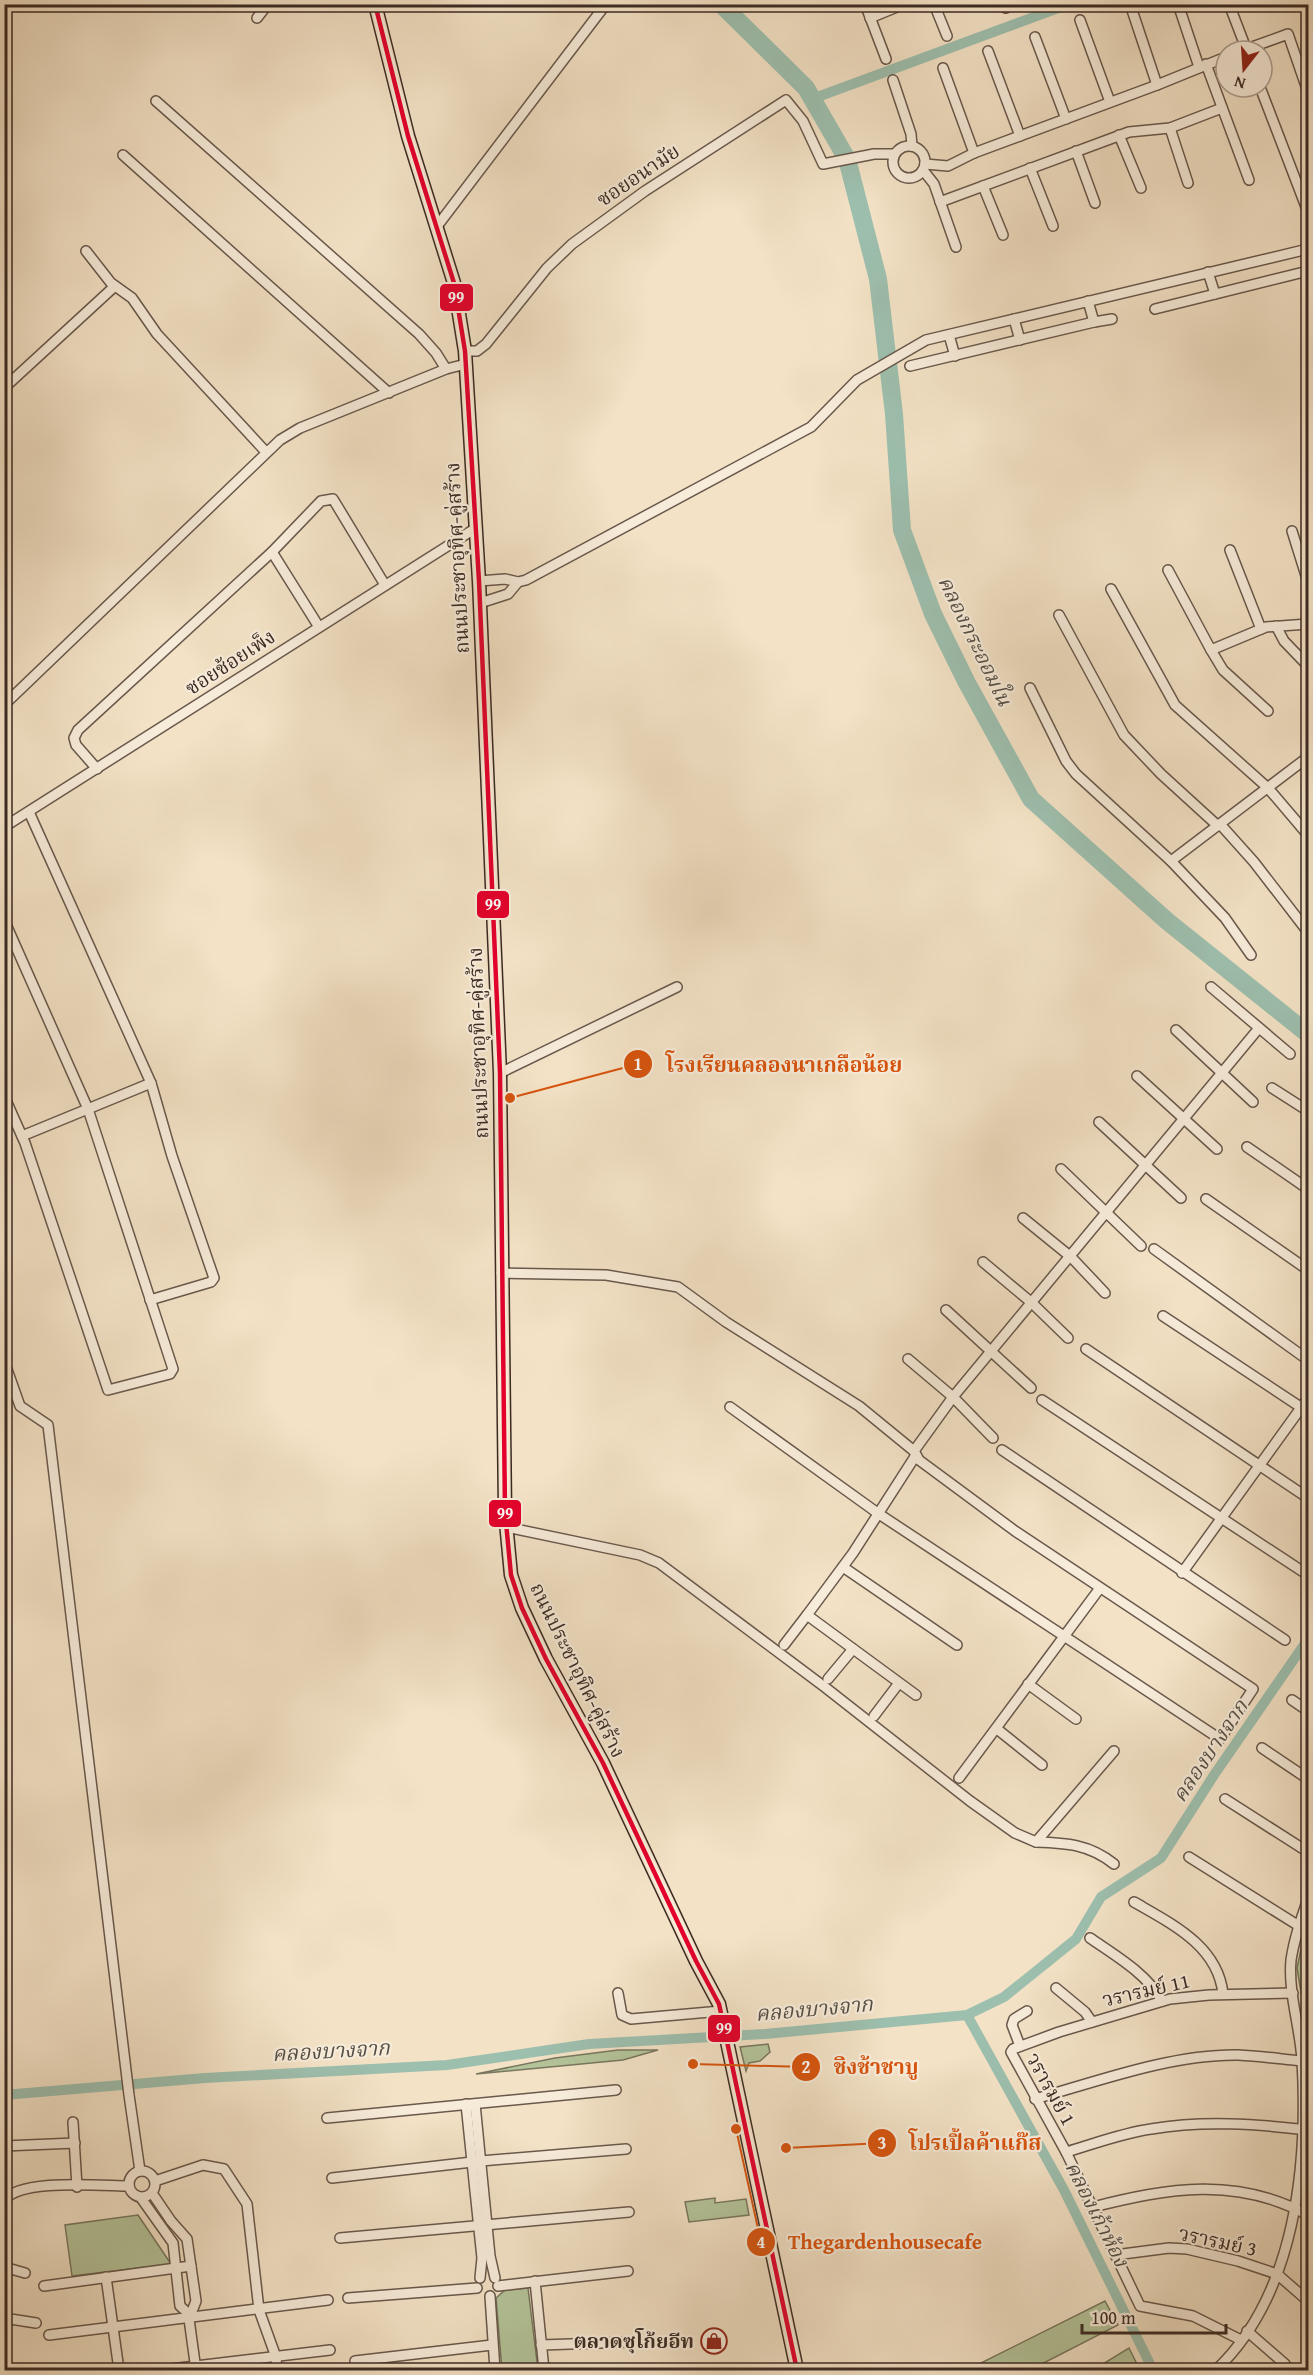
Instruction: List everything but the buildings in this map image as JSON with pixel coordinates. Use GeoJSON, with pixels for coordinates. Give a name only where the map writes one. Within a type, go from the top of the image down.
{"type":"FeatureCollection","features":[{"type":"Feature","properties":{"kind":"main road","name":"ถนนประชาอุทิศ-คู่สร้าง"},"geometry":{"type":"LineString","coordinates":[[375,4],[408,136],[438,225],[454,283],[465,351],[479,581],[500,1073],[506,1527],[510,1575],[522,1608],[546,1659],[603,1763],[723,2017],[754,2180],[796,2370]]}},
{"type":"Feature","properties":{"kind":"street"},"geometry":{"type":"LineString","coordinates":[[257,18],[268,4]]}},
{"type":"Feature","properties":{"kind":"street"},"geometry":{"type":"LineString","coordinates":[[438,225],[606,4]]}},
{"type":"Feature","properties":{"kind":"street"},"geometry":{"type":"LineString","coordinates":[[865,4],[886,58]]}},
{"type":"Feature","properties":{"kind":"street"},"geometry":{"type":"LineString","coordinates":[[870,18],[904,4]]}},
{"type":"Feature","properties":{"kind":"street"},"geometry":{"type":"LineString","coordinates":[[934,4],[947,36]]}},
{"type":"Feature","properties":{"kind":"street"},"geometry":{"type":"LineString","coordinates":[[1130,4],[1157,85]]}},
{"type":"Feature","properties":{"kind":"street"},"geometry":{"type":"LineString","coordinates":[[1178,4],[1250,180]]}},
{"type":"Feature","properties":{"kind":"street"},"geometry":{"type":"LineString","coordinates":[[1233,6],[1242,39]]}},
{"type":"Feature","properties":{"kind":"street"},"geometry":{"type":"LineString","coordinates":[[1080,20],[1110,102]]}},
{"type":"Feature","properties":{"kind":"street"},"geometry":{"type":"LineString","coordinates":[[1274,39],[1288,34],[1305,72],[1308,92]]}},
{"type":"Feature","properties":{"kind":"street"},"geometry":{"type":"LineString","coordinates":[[1035,37],[1066,119]]}},
{"type":"Feature","properties":{"kind":"street"},"geometry":{"type":"LineString","coordinates":[[988,51],[1020,136]]}},
{"type":"Feature","properties":{"kind":"street"},"geometry":{"type":"LineString","coordinates":[[956,247],[934,184],[924,167],[923,153],[912,146],[904,146],[894,154],[893,167],[900,175],[915,177],[924,167],[948,166],[974,153],[1157,85],[1214,61]]}},
{"type":"Feature","properties":{"kind":"street"},"geometry":{"type":"LineString","coordinates":[[943,69],[974,153]]}},
{"type":"Feature","properties":{"kind":"street"},"geometry":{"type":"LineString","coordinates":[[893,80],[912,146]]}},
{"type":"Feature","properties":{"kind":"street"},"geometry":{"type":"LineString","coordinates":[[1265,99],[1308,212]]}},
{"type":"Feature","properties":{"kind":"street","name":"ซอยอนามัย"},"geometry":{"type":"LineString","coordinates":[[465,351],[477,351],[486,344],[553,262],[583,234],[786,100],[802,121],[824,164],[894,154]]}},
{"type":"Feature","properties":{"kind":"street"},"geometry":{"type":"LineString","coordinates":[[156,101],[419,334],[436,352],[446,369]]}},
{"type":"Feature","properties":{"kind":"street"},"geometry":{"type":"LineString","coordinates":[[940,202],[1119,135],[1170,128],[1222,108]]}},
{"type":"Feature","properties":{"kind":"street"},"geometry":{"type":"LineString","coordinates":[[1170,128],[1188,183]]}},
{"type":"Feature","properties":{"kind":"street"},"geometry":{"type":"LineString","coordinates":[[1119,135],[1141,188]]}},
{"type":"Feature","properties":{"kind":"street"},"geometry":{"type":"LineString","coordinates":[[1076,151],[1095,203]]}},
{"type":"Feature","properties":{"kind":"street"},"geometry":{"type":"LineString","coordinates":[[123,155],[389,393]]}},
{"type":"Feature","properties":{"kind":"street"},"geometry":{"type":"LineString","coordinates":[[1030,168],[1053,226]]}},
{"type":"Feature","properties":{"kind":"street"},"geometry":{"type":"LineString","coordinates":[[983,186],[1003,235]]}},
{"type":"Feature","properties":{"kind":"street"},"geometry":{"type":"LineString","coordinates":[[480,603],[508,594],[518,582],[631,526],[811,427],[856,381],[905,350],[926,340],[1308,249]]}},
{"type":"Feature","properties":{"kind":"street"},"geometry":{"type":"LineString","coordinates":[[86,251],[115,286],[132,298],[157,334],[266,452]]}},
{"type":"Feature","properties":{"kind":"street"},"geometry":{"type":"LineString","coordinates":[[1155,309],[1308,271]]}},
{"type":"Feature","properties":{"kind":"street"},"geometry":{"type":"LineString","coordinates":[[1208,272],[1215,294]]}},
{"type":"Feature","properties":{"kind":"street"},"geometry":{"type":"LineString","coordinates":[[4,388],[115,286]]}},
{"type":"Feature","properties":{"kind":"street"},"geometry":{"type":"LineString","coordinates":[[1088,301],[1094,322]]}},
{"type":"Feature","properties":{"kind":"street"},"geometry":{"type":"LineString","coordinates":[[1014,319],[1020,340]]}},
{"type":"Feature","properties":{"kind":"street"},"geometry":{"type":"LineString","coordinates":[[910,366],[1112,319]]}},
{"type":"Feature","properties":{"kind":"street"},"geometry":{"type":"LineString","coordinates":[[949,334],[955,356]]}},
{"type":"Feature","properties":{"kind":"street"},"geometry":{"type":"LineString","coordinates":[[4,705],[266,452],[304,427],[446,369],[466,364]]}},
{"type":"Feature","properties":{"kind":"street"},"geometry":{"type":"LineString","coordinates":[[97,769],[76,745],[74,738],[78,730],[272,552],[321,501],[333,499],[385,585]]}},
{"type":"Feature","properties":{"kind":"street","name":"ซอยช้อยเพ็ง"},"geometry":{"type":"LineString","coordinates":[[4,827],[476,528]]}},
{"type":"Feature","properties":{"kind":"street"},"geometry":{"type":"LineString","coordinates":[[1292,531],[1308,582]]}},
{"type":"Feature","properties":{"kind":"street"},"geometry":{"type":"LineString","coordinates":[[1230,550],[1261,629]]}},
{"type":"Feature","properties":{"kind":"street"},"geometry":{"type":"LineString","coordinates":[[272,552],[319,627]]}},
{"type":"Feature","properties":{"kind":"street"},"geometry":{"type":"LineString","coordinates":[[1168,570],[1223,670],[1268,711]]}},
{"type":"Feature","properties":{"kind":"street"},"geometry":{"type":"LineString","coordinates":[[479,581],[505,579],[518,582]]}},
{"type":"Feature","properties":{"kind":"street"},"geometry":{"type":"LineString","coordinates":[[1111,589],[1175,705],[1268,788],[1308,835]]}},
{"type":"Feature","properties":{"kind":"street"},"geometry":{"type":"LineString","coordinates":[[1059,615],[1124,735],[1161,774],[1219,825],[1254,862],[1308,932]]}},
{"type":"Feature","properties":{"kind":"street"},"geometry":{"type":"LineString","coordinates":[[1211,650],[1261,629],[1308,624]]}},
{"type":"Feature","properties":{"kind":"street"},"geometry":{"type":"LineString","coordinates":[[1276,626],[1284,641],[1308,666]]}},
{"type":"Feature","properties":{"kind":"street"},"geometry":{"type":"LineString","coordinates":[[1030,688],[1066,761],[1076,774],[1171,861],[1225,918],[1251,955]]}},
{"type":"Feature","properties":{"kind":"street"},"geometry":{"type":"LineString","coordinates":[[1171,861],[1308,758]]}},
{"type":"Feature","properties":{"kind":"street"},"geometry":{"type":"LineString","coordinates":[[29,813],[151,1083],[172,1156],[214,1278],[211,1282],[150,1300]]}},
{"type":"Feature","properties":{"kind":"street"},"geometry":{"type":"LineString","coordinates":[[4,920],[88,1108],[172,1372],[166,1376],[108,1390],[22,1136],[4,1096]]}},
{"type":"Feature","properties":{"kind":"street"},"geometry":{"type":"LineString","coordinates":[[500,1073],[677,987]]}},
{"type":"Feature","properties":{"kind":"street"},"geometry":{"type":"LineString","coordinates":[[1211,987],[1290,1054]]}},
{"type":"Feature","properties":{"kind":"street"},"geometry":{"type":"LineString","coordinates":[[784,1645],[843,1567],[953,1397],[1259,1028]]}},
{"type":"Feature","properties":{"kind":"street"},"geometry":{"type":"LineString","coordinates":[[1176,1030],[1253,1102]]}},
{"type":"Feature","properties":{"kind":"street"},"geometry":{"type":"LineString","coordinates":[[1137,1076],[1217,1149]]}},
{"type":"Feature","properties":{"kind":"street"},"geometry":{"type":"LineString","coordinates":[[22,1136],[151,1083]]}},
{"type":"Feature","properties":{"kind":"street"},"geometry":{"type":"LineString","coordinates":[[1272,1088],[1308,1111]]}},
{"type":"Feature","properties":{"kind":"street"},"geometry":{"type":"LineString","coordinates":[[1099,1122],[1181,1198]]}},
{"type":"Feature","properties":{"kind":"street"},"geometry":{"type":"LineString","coordinates":[[1247,1148],[1308,1189]]}},
{"type":"Feature","properties":{"kind":"street"},"geometry":{"type":"LineString","coordinates":[[1061,1169],[1141,1246]]}},
{"type":"Feature","properties":{"kind":"street"},"geometry":{"type":"LineString","coordinates":[[1206,1199],[1308,1270]]}},
{"type":"Feature","properties":{"kind":"street"},"geometry":{"type":"LineString","coordinates":[[1023,1218],[1071,1257],[1105,1293]]}},
{"type":"Feature","properties":{"kind":"street"},"geometry":{"type":"LineString","coordinates":[[1154,1249],[1308,1360]]}},
{"type":"Feature","properties":{"kind":"street"},"geometry":{"type":"LineString","coordinates":[[983,1262],[1032,1303],[1068,1338]]}},
{"type":"Feature","properties":{"kind":"street"},"geometry":{"type":"LineString","coordinates":[[501,1274],[606,1275],[678,1287],[726,1322],[859,1406],[915,1453],[919,1460],[1015,1531],[1253,1689],[1220,1739],[879,1514],[730,1407]]}},
{"type":"Feature","properties":{"kind":"street"},"geometry":{"type":"LineString","coordinates":[[946,1310],[1032,1388]]}},
{"type":"Feature","properties":{"kind":"street"},"geometry":{"type":"LineString","coordinates":[[1163,1316],[1305,1409]]}},
{"type":"Feature","properties":{"kind":"street"},"geometry":{"type":"LineString","coordinates":[[1086,1349],[1308,1498]]}},
{"type":"Feature","properties":{"kind":"street"},"geometry":{"type":"LineString","coordinates":[[908,1359],[953,1397],[993,1438]]}},
{"type":"Feature","properties":{"kind":"street"},"geometry":{"type":"LineString","coordinates":[[4,1361],[20,1406],[48,1425],[140,2171]]}},
{"type":"Feature","properties":{"kind":"street"},"geometry":{"type":"LineString","coordinates":[[1182,1573],[1260,1466],[1305,1409],[1308,1398]]}},
{"type":"Feature","properties":{"kind":"street"},"geometry":{"type":"LineString","coordinates":[[1042,1400],[1308,1575]]}},
{"type":"Feature","properties":{"kind":"street"},"geometry":{"type":"LineString","coordinates":[[1002,1450],[1285,1640]]}},
{"type":"Feature","properties":{"kind":"street"},"geometry":{"type":"LineString","coordinates":[[506,1527],[640,1555],[659,1563],[1015,1833],[1035,1842],[1070,1843],[1089,1848],[1114,1864]]}},
{"type":"Feature","properties":{"kind":"street"},"geometry":{"type":"LineString","coordinates":[[843,1567],[957,1645]]}},
{"type":"Feature","properties":{"kind":"street"},"geometry":{"type":"LineString","coordinates":[[958,1778],[997,1729],[1100,1588]]}},
{"type":"Feature","properties":{"kind":"street"},"geometry":{"type":"LineString","coordinates":[[807,1615],[916,1695]]}},
{"type":"Feature","properties":{"kind":"street"},"geometry":{"type":"LineString","coordinates":[[828,1679],[853,1649]]}},
{"type":"Feature","properties":{"kind":"street"},"geometry":{"type":"LineString","coordinates":[[874,1716],[899,1683]]}},
{"type":"Feature","properties":{"kind":"street"},"geometry":{"type":"LineString","coordinates":[[1028,1684],[1077,1719]]}},
{"type":"Feature","properties":{"kind":"street"},"geometry":{"type":"LineString","coordinates":[[1292,1700],[1308,1711]]}},
{"type":"Feature","properties":{"kind":"street"},"geometry":{"type":"LineString","coordinates":[[997,1729],[1042,1765]]}},
{"type":"Feature","properties":{"kind":"street"},"geometry":{"type":"LineString","coordinates":[[1262,1749],[1308,1779]]}},
{"type":"Feature","properties":{"kind":"street"},"geometry":{"type":"LineString","coordinates":[[1035,1842],[1114,1751]]}},
{"type":"Feature","properties":{"kind":"street"},"geometry":{"type":"LineString","coordinates":[[1225,1798],[1308,1852]]}},
{"type":"Feature","properties":{"kind":"street"},"geometry":{"type":"LineString","coordinates":[[1189,1857],[1299,1926]]}},
{"type":"Feature","properties":{"kind":"street"},"geometry":{"type":"LineString","coordinates":[[1216,2370],[1244,2335],[1277,2274],[1288,2244],[1296,2208],[1306,2130],[1302,2061],[1291,1963],[1308,1899]]}},
{"type":"Feature","properties":{"kind":"street"},"geometry":{"type":"LineString","coordinates":[[1134,1902],[1179,1928],[1198,1944],[1218,1970],[1223,1994]]}},
{"type":"Feature","properties":{"kind":"street"},"geometry":{"type":"LineString","coordinates":[[1090,1938],[1142,1975],[1162,2001]]}},
{"type":"Feature","properties":{"kind":"street"},"geometry":{"type":"LineString","coordinates":[[1056,1988],[1086,2012],[1092,2022]]}},
{"type":"Feature","properties":{"kind":"street","name":"วรารมย์ 11"},"geometry":{"type":"LineString","coordinates":[[1016,2048],[1092,2022],[1185,1996],[1293,1993]]}},
{"type":"Feature","properties":{"kind":"street"},"geometry":{"type":"LineString","coordinates":[[618,1994],[622,2015],[631,2019],[723,2017]]}},
{"type":"Feature","properties":{"kind":"street","name":"วรารมย์ 1"},"geometry":{"type":"LineString","coordinates":[[1027,2010],[1014,2019],[1012,2025],[1016,2048],[1012,2056],[1066,2152],[1142,2308],[1193,2316],[1244,2335]]}},
{"type":"Feature","properties":{"kind":"street"},"geometry":{"type":"LineString","coordinates":[[1035,2099],[1100,2080],[1196,2059],[1236,2055],[1302,2061]]}},
{"type":"Feature","properties":{"kind":"street"},"geometry":{"type":"LineString","coordinates":[[327,2118],[616,2090]]}},
{"type":"Feature","properties":{"kind":"street"},"geometry":{"type":"LineString","coordinates":[[470,2104],[483,2224],[497,2282],[496,2292],[490,2296],[483,2295],[479,2283],[483,2224]]}},
{"type":"Feature","properties":{"kind":"street"},"geometry":{"type":"LineString","coordinates":[[73,2122],[77,2187]]}},
{"type":"Feature","properties":{"kind":"street"},"geometry":{"type":"LineString","coordinates":[[1066,2152],[1124,2134],[1179,2125],[1234,2122],[1306,2130]]}},
{"type":"Feature","properties":{"kind":"street"},"geometry":{"type":"LineString","coordinates":[[4,2146],[75,2143]]}},
{"type":"Feature","properties":{"kind":"street"},"geometry":{"type":"LineString","coordinates":[[332,2178],[626,2149]]}},
{"type":"Feature","properties":{"kind":"street"},"geometry":{"type":"LineString","coordinates":[[155,2181],[203,2165],[224,2169],[247,2204],[259,2310],[276,2357],[277,2370]]}},
{"type":"Feature","properties":{"kind":"street"},"geometry":{"type":"LineString","coordinates":[[140,2171],[150,2174],[155,2181],[153,2193],[171,2221],[187,2239],[196,2301],[196,2307],[189,2317]]}},
{"type":"Feature","properties":{"kind":"street"},"geometry":{"type":"LineString","coordinates":[[140,2171],[131,2177],[129,2186],[133,2194],[141,2198],[173,2243],[180,2306],[189,2317],[196,2368]]}},
{"type":"Feature","properties":{"kind":"street"},"geometry":{"type":"LineString","coordinates":[[4,2201],[9,2194],[23,2188],[129,2186]]}},
{"type":"Feature","properties":{"kind":"street"},"geometry":{"type":"LineString","coordinates":[[1092,2207],[1148,2193],[1218,2188],[1240,2191],[1296,2208],[1308,2215]]}},
{"type":"Feature","properties":{"kind":"street"},"geometry":{"type":"LineString","coordinates":[[141,2198],[153,2193]]}},
{"type":"Feature","properties":{"kind":"street"},"geometry":{"type":"LineString","coordinates":[[340,2238],[629,2212]]}},
{"type":"Feature","properties":{"kind":"street","name":"วรารมย์ 3"},"geometry":{"type":"LineString","coordinates":[[1115,2255],[1159,2249],[1188,2249],[1277,2274]]}},
{"type":"Feature","properties":{"kind":"street"},"geometry":{"type":"LineString","coordinates":[[44,2286],[191,2266]]}},
{"type":"Feature","properties":{"kind":"street"},"geometry":{"type":"LineString","coordinates":[[4,2267],[25,2272]]}},
{"type":"Feature","properties":{"kind":"street"},"geometry":{"type":"LineString","coordinates":[[348,2298],[479,2283],[487,2275],[497,2282],[535,2282],[628,2271]]}},
{"type":"Feature","properties":{"kind":"street"},"geometry":{"type":"LineString","coordinates":[[1277,2274],[1308,2301]]}},
{"type":"Feature","properties":{"kind":"street"},"geometry":{"type":"LineString","coordinates":[[106,2277],[119,2370]]}},
{"type":"Feature","properties":{"kind":"street"},"geometry":{"type":"LineString","coordinates":[[535,2282],[544,2370]]}},
{"type":"Feature","properties":{"kind":"street"},"geometry":{"type":"LineString","coordinates":[[490,2296],[495,2370]]}},
{"type":"Feature","properties":{"kind":"street"},"geometry":{"type":"LineString","coordinates":[[49,2335],[328,2300]]}},
{"type":"Feature","properties":{"kind":"street"},"geometry":{"type":"LineString","coordinates":[[4,2318],[36,2323]]}},
{"type":"Feature","properties":{"kind":"street"},"geometry":{"type":"LineString","coordinates":[[1244,2335],[1285,2364]]}},
{"type":"Feature","properties":{"kind":"street"},"geometry":{"type":"LineString","coordinates":[[541,2345],[630,2342]]}},
{"type":"Feature","properties":{"kind":"street"},"geometry":{"type":"LineString","coordinates":[[355,2361],[492,2345]]}},
{"type":"Feature","properties":{"kind":"street"},"geometry":{"type":"LineString","coordinates":[[162,2370],[196,2368],[330,2350]]}},
{"type":"Feature","properties":{"kind":"green space"},"geometry":{"type":"Polygon","coordinates":[[[1308,1916],[1308,2073],[1305,2017],[1297,1968],[1308,1916]]]}},
{"type":"Feature","properties":{"kind":"green space"},"geometry":{"type":"Polygon","coordinates":[[[768,2044],[770,2052],[760,2061],[749,2063],[746,2071],[740,2047],[768,2044]]]}},
{"type":"Feature","properties":{"kind":"green space"},"geometry":{"type":"Polygon","coordinates":[[[618,2050],[658,2050],[623,2060],[476,2074],[555,2058],[618,2050]]]}},
{"type":"Feature","properties":{"kind":"green space"},"geometry":{"type":"Polygon","coordinates":[[[715,2198],[715,2203],[746,2199],[749,2215],[689,2222],[685,2202],[715,2198]]]}},
{"type":"Feature","properties":{"kind":"green space"},"geometry":{"type":"Polygon","coordinates":[[[138,2215],[171,2264],[72,2276],[65,2225],[138,2215]]]}},
{"type":"Feature","properties":{"kind":"green space"},"geometry":{"type":"Polygon","coordinates":[[[528,2288],[538,2370],[502,2370],[496,2298],[505,2290],[528,2288]]]}},
{"type":"Feature","properties":{"kind":"green space"},"geometry":{"type":"Polygon","coordinates":[[[1105,2301],[1118,2325],[1030,2370],[967,2370],[1105,2301]]]}},
{"type":"Feature","properties":{"kind":"green space"},"geometry":{"type":"Polygon","coordinates":[[[1129,2348],[1140,2370],[1093,2370],[1129,2348]]]}},
{"type":"Feature","properties":{"kind":"waterway","name":"คลองกระออมใน"},"geometry":{"type":"LineString","coordinates":[[721,4],[806,88],[847,159],[878,279],[894,414],[902,530],[933,614],[967,683],[1031,799],[1167,921],[1308,1034]]}},
{"type":"Feature","properties":{"kind":"waterway"},"geometry":{"type":"LineString","coordinates":[[812,99],[1069,4]]}},
{"type":"Feature","properties":{"kind":"waterway","name":"คลองบางจาก"},"geometry":{"type":"LineString","coordinates":[[4,2095],[205,2078],[447,2065],[589,2044],[765,2034],[967,2015],[1004,1997],[1076,1939],[1101,1897],[1161,1858],[1214,1775],[1308,1639]]}},
{"type":"Feature","properties":{"kind":"waterway","name":"คลองเก้าห้อง"},"geometry":{"type":"LineString","coordinates":[[967,2015],[1064,2190],[1153,2370]]}},
{"type":"Feature","properties":{"kind":"transit line","name":"99"},"geometry":{"type":"LineString","coordinates":[[375,4],[408,136],[454,283],[465,351],[479,581],[500,1073],[505,1512],[511,1575],[522,1608],[546,1659],[603,1763],[696,1961],[719,2004],[797,2370]]}},
{"type":"Feature","properties":{"kind":"place","name":"โรงเรียนคลองนาเกลือน้อย"},"geometry":{"type":"Point","coordinates":[510,1098]}},
{"type":"Feature","properties":{"kind":"place","name":"ชิงช้าชาบู"},"geometry":{"type":"Point","coordinates":[693,2064]}},
{"type":"Feature","properties":{"kind":"place","name":"Thegardenhousecafe"},"geometry":{"type":"Point","coordinates":[736,2129]}},
{"type":"Feature","properties":{"kind":"place","name":"โปรเปิ้ลค้าแก๊ส"},"geometry":{"type":"Point","coordinates":[786,2148]}},
{"type":"Feature","properties":{"kind":"place","name":"ตลาดซุโก้ยอีท"},"geometry":{"type":"Point","coordinates":[714,2341]}}]}
